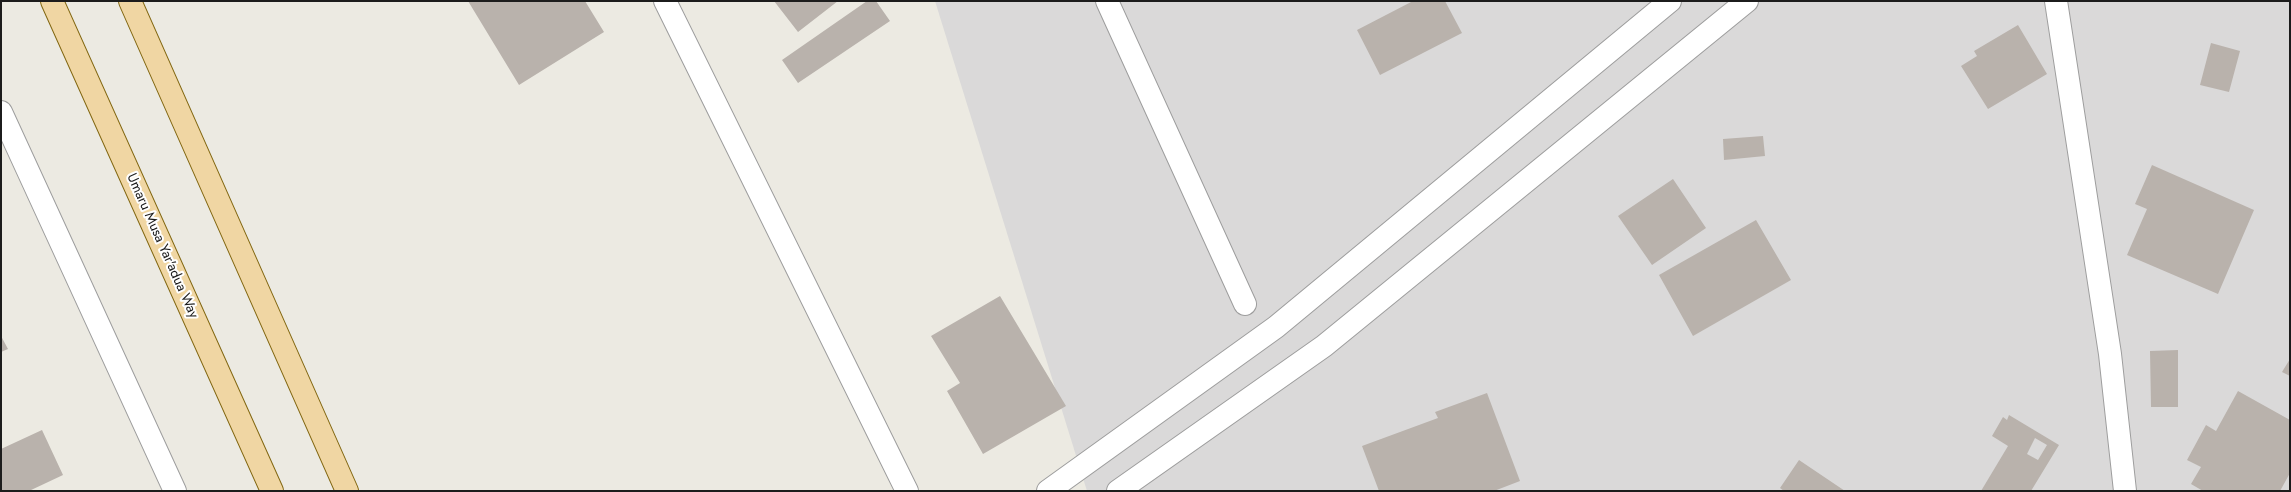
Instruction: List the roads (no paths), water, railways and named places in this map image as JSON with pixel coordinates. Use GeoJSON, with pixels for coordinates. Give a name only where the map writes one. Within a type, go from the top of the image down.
{"type":"FeatureCollection","features":[{"type":"Feature","properties":{"kind":"main road","name":"Umaru Musa Yar'adua Way"},"geometry":{"type":"LineString","coordinates":[[52,1],[272,491]]}},
{"type":"Feature","properties":{"kind":"main road"},"geometry":{"type":"LineString","coordinates":[[130,1],[347,491]]}},
{"type":"Feature","properties":{"kind":"street"},"geometry":{"type":"LineString","coordinates":[[665,1],[907,491]]}},
{"type":"Feature","properties":{"kind":"street"},"geometry":{"type":"LineString","coordinates":[[1107,1],[1246,304]]}},
{"type":"Feature","properties":{"kind":"street"},"geometry":{"type":"LineString","coordinates":[[1048,491],[1276,327],[1670,1]]}},
{"type":"Feature","properties":{"kind":"street"},"geometry":{"type":"LineString","coordinates":[[1118,491],[1324,346],[1747,1]]}},
{"type":"Feature","properties":{"kind":"street"},"geometry":{"type":"LineString","coordinates":[[2056,1],[2110,354],[2125,491]]}},
{"type":"Feature","properties":{"kind":"street"},"geometry":{"type":"LineString","coordinates":[[1,112],[175,491]]}}]}
